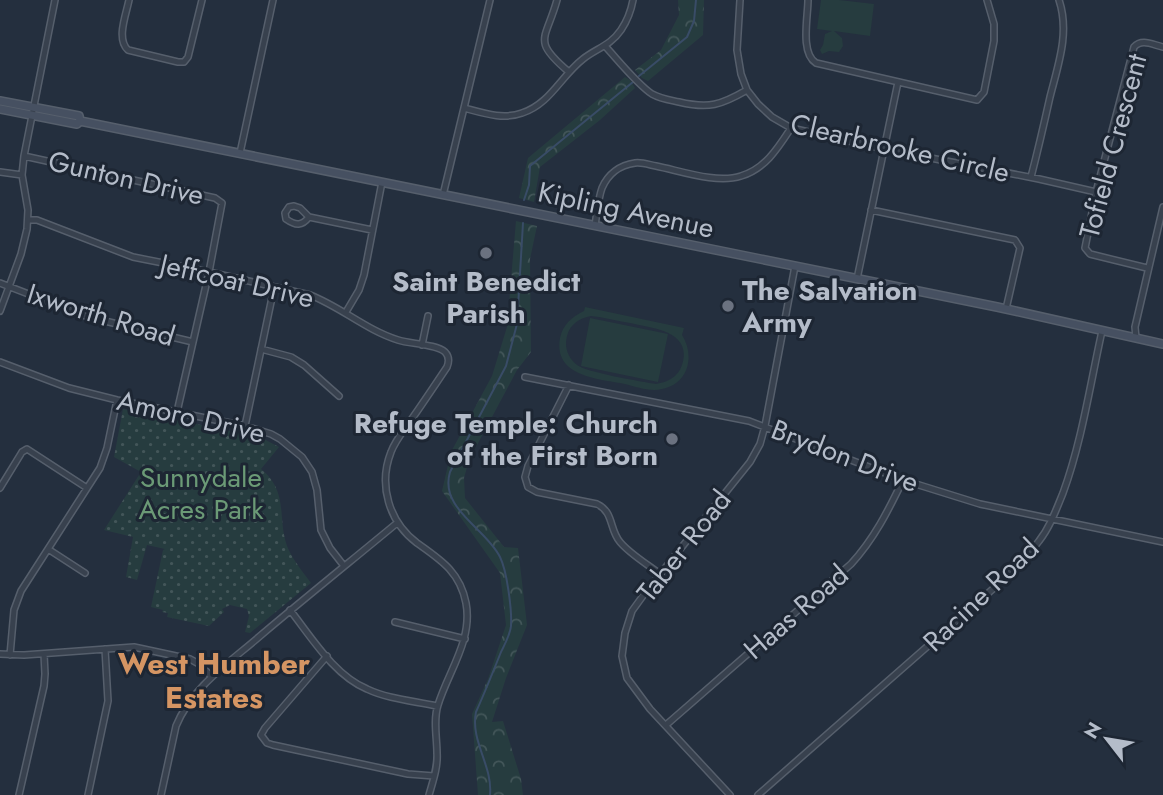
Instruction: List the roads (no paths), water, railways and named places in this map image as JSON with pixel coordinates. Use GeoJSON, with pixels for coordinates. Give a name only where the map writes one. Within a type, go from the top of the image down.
{"type":"FeatureCollection","features":[{"type":"Feature","properties":{"kind":"main road","name":"Kipling Avenue"},"geometry":{"type":"LineString","coordinates":[[0,101],[79,116],[80,121]]}},
{"type":"Feature","properties":{"kind":"main road","name":"Kipling Avenue"},"geometry":{"type":"LineString","coordinates":[[0,109],[77,124],[80,121],[532,212],[1006,309],[1163,344]]}},
{"type":"Feature","properties":{"kind":"street"},"geometry":{"type":"LineString","coordinates":[[0,311],[25,241],[28,210],[22,175],[24,156],[55,0]]}},
{"type":"Feature","properties":{"kind":"street"},"geometry":{"type":"LineString","coordinates":[[129,0],[122,39],[124,47],[184,62],[192,47],[202,0]]}},
{"type":"Feature","properties":{"kind":"street"},"geometry":{"type":"LineString","coordinates":[[240,153],[273,0]]}},
{"type":"Feature","properties":{"kind":"street"},"geometry":{"type":"LineString","coordinates":[[443,195],[489,0]]}},
{"type":"Feature","properties":{"kind":"street"},"geometry":{"type":"LineString","coordinates":[[557,0],[546,28],[544,42],[551,56],[569,72]]}},
{"type":"Feature","properties":{"kind":"street"},"geometry":{"type":"LineString","coordinates":[[464,108],[503,116],[521,114],[540,104],[583,58],[605,46],[621,30],[633,0]]}},
{"type":"Feature","properties":{"kind":"street","name":"Clearbrooke Circle"},"geometry":{"type":"LineString","coordinates":[[740,0],[737,50],[747,90],[772,117],[790,128],[1096,192]]}},
{"type":"Feature","properties":{"kind":"street"},"geometry":{"type":"LineString","coordinates":[[808,0],[806,48],[810,59],[816,63],[977,100],[984,92],[994,41],[994,24],[987,0]]}},
{"type":"Feature","properties":{"kind":"street","name":"Clearbrooke Circle"},"geometry":{"type":"LineString","coordinates":[[1031,177],[1065,29],[1059,0]]}},
{"type":"Feature","properties":{"kind":"street","name":"Tofield Crescent"},"geometry":{"type":"LineString","coordinates":[[1147,268],[1090,254],[1085,248],[1096,192],[1134,47],[1143,42],[1163,47]]}},
{"type":"Feature","properties":{"kind":"street"},"geometry":{"type":"LineString","coordinates":[[605,46],[653,94],[662,99],[694,106],[708,106],[747,90]]}},
{"type":"Feature","properties":{"kind":"street"},"geometry":{"type":"LineString","coordinates":[[857,279],[898,82]]}},
{"type":"Feature","properties":{"kind":"street"},"geometry":{"type":"LineString","coordinates":[[595,225],[602,189],[614,172],[623,166],[638,163],[719,179],[741,177],[757,169],[772,156],[790,128]]}},
{"type":"Feature","properties":{"kind":"street","name":"Gunton Drive"},"geometry":{"type":"LineString","coordinates":[[24,156],[215,198],[222,203],[177,412]]}},
{"type":"Feature","properties":{"kind":"street"},"geometry":{"type":"LineString","coordinates":[[0,172],[22,175]]}},
{"type":"Feature","properties":{"kind":"street"},"geometry":{"type":"LineString","coordinates":[[345,312],[359,290],[382,182]]}},
{"type":"Feature","properties":{"kind":"street"},"geometry":{"type":"LineString","coordinates":[[1136,338],[1135,327],[1147,268],[1163,207]]}},
{"type":"Feature","properties":{"kind":"street"},"geometry":{"type":"LineString","coordinates":[[871,210],[1015,240],[1020,248],[1006,309]]}},
{"type":"Feature","properties":{"kind":"street"},"geometry":{"type":"LineString","coordinates":[[309,217],[372,230]]}},
{"type":"Feature","properties":{"kind":"street","name":"Jeffcoat Drive"},"geometry":{"type":"LineString","coordinates":[[28,220],[37,220],[133,257],[310,295],[345,312],[380,334],[443,350],[448,355],[449,363],[398,438],[386,471],[386,490],[397,523],[416,542],[451,569],[467,604],[465,639],[437,706],[437,764],[429,795]]}},
{"type":"Feature","properties":{"kind":"street","name":"Taber Road"},"geometry":{"type":"LineString","coordinates":[[730,795],[632,686],[627,678],[622,656],[632,611],[750,462],[760,444],[795,266]]}},
{"type":"Feature","properties":{"kind":"street","name":"Ixworth Road"},"geometry":{"type":"LineString","coordinates":[[0,283],[88,317],[193,342]]}},
{"type":"Feature","properties":{"kind":"street"},"geometry":{"type":"LineString","coordinates":[[245,426],[274,288]]}},
{"type":"Feature","properties":{"kind":"street"},"geometry":{"type":"LineString","coordinates":[[422,345],[428,316]]}},
{"type":"Feature","properties":{"kind":"street","name":"Racine Road"},"geometry":{"type":"LineString","coordinates":[[758,795],[994,588],[1040,540],[1052,520],[1081,435],[1102,331]]}},
{"type":"Feature","properties":{"kind":"street"},"geometry":{"type":"LineString","coordinates":[[261,349],[291,357],[339,396]]}},
{"type":"Feature","properties":{"kind":"street","name":"Amoro Drive"},"geometry":{"type":"LineString","coordinates":[[0,362],[69,388],[245,426],[280,439],[307,464],[315,480],[324,539],[344,566]]}},
{"type":"Feature","properties":{"kind":"street","name":"Brydon Drive"},"geometry":{"type":"LineString","coordinates":[[525,377],[749,421],[903,480],[980,504],[1163,542]]}},
{"type":"Feature","properties":{"kind":"street"},"geometry":{"type":"LineString","coordinates":[[569,386],[528,466],[525,477],[528,487],[537,492],[605,508],[610,514],[614,533],[621,544],[660,574]]}},
{"type":"Feature","properties":{"kind":"street"},"geometry":{"type":"LineString","coordinates":[[10,655],[17,600],[104,458],[117,400]]}},
{"type":"Feature","properties":{"kind":"street"},"geometry":{"type":"LineString","coordinates":[[0,488],[22,452],[27,449],[87,488]]}},
{"type":"Feature","properties":{"kind":"street","name":"Haas Road"},"geometry":{"type":"LineString","coordinates":[[666,725],[851,564],[874,535],[903,480]]}},
{"type":"Feature","properties":{"kind":"street"},"geometry":{"type":"LineString","coordinates":[[161,795],[173,737],[180,716],[192,696],[290,610],[397,523]]}},
{"type":"Feature","properties":{"kind":"street"},"geometry":{"type":"LineString","coordinates":[[48,549],[85,573]]}},
{"type":"Feature","properties":{"kind":"street"},"geometry":{"type":"LineString","coordinates":[[290,610],[347,678],[368,690],[437,706]]}},
{"type":"Feature","properties":{"kind":"street"},"geometry":{"type":"LineString","coordinates":[[394,622],[465,639]]}},
{"type":"Feature","properties":{"kind":"street"},"geometry":{"type":"LineString","coordinates":[[0,654],[44,654],[134,647],[182,657],[199,664],[212,677]]}},
{"type":"Feature","properties":{"kind":"street"},"geometry":{"type":"LineString","coordinates":[[88,795],[108,701],[105,649]]}},
{"type":"Feature","properties":{"kind":"street"},"geometry":{"type":"LineString","coordinates":[[19,795],[44,686],[44,654]]}},
{"type":"Feature","properties":{"kind":"street"},"geometry":{"type":"LineString","coordinates":[[327,656],[265,728],[261,735],[263,739],[273,745],[408,774],[434,776]]}},
{"type":"Feature","properties":{"kind":"waterway"},"geometry":{"type":"LineString","coordinates":[[639,76],[687,37],[694,21],[696,0]]}},
{"type":"Feature","properties":{"kind":"waterway"},"geometry":{"type":"LineString","coordinates":[[524,200],[529,185],[530,166],[633,82]]}},
{"type":"Feature","properties":{"kind":"waterway"},"geometry":{"type":"LineString","coordinates":[[490,795],[488,774],[476,733],[476,712],[507,639],[511,610],[500,557],[457,508],[448,485],[450,472],[506,366],[517,324],[523,223]]}},
{"type":"Feature","properties":{"kind":"place","name":"Saint Benedict Parish"},"geometry":{"type":"Point","coordinates":[486,253]}},
{"type":"Feature","properties":{"kind":"place","name":"The Salvation Army"},"geometry":{"type":"Point","coordinates":[728,306]}},
{"type":"Feature","properties":{"kind":"place","name":"Refuge Temple: Church of the First Born"},"geometry":{"type":"Point","coordinates":[672,439]}},
{"type":"Feature","properties":{"kind":"district","name":"West Humber Estates"},"geometry":{"type":"Point","coordinates":[214,680]}},
{"type":"Feature","properties":{"kind":"park label","name":"Sunnydale Acres Park"},"geometry":{"type":"Point","coordinates":[201,493]}}]}
